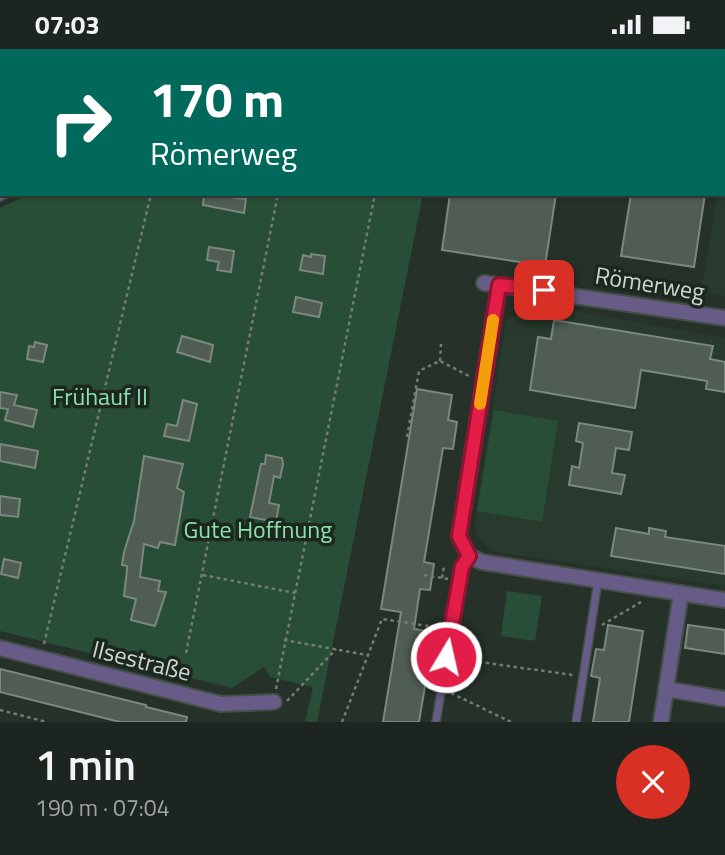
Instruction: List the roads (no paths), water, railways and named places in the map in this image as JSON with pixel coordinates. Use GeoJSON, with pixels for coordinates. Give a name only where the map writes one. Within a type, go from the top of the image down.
{"type":"FeatureCollection","features":[{"type":"Feature","properties":{"kind":"street","name":"Römerweg"},"geometry":{"type":"LineString","coordinates":[[469,556],[459,536],[492,283],[725,318]]}},
{"type":"Feature","properties":{"kind":"street"},"geometry":{"type":"LineString","coordinates":[[469,556],[482,562],[725,600]]}},
{"type":"Feature","properties":{"kind":"street"},"geometry":{"type":"LineString","coordinates":[[661,722],[681,593]]}},
{"type":"Feature","properties":{"kind":"street","name":"Ilsestraße"},"geometry":{"type":"LineString","coordinates":[[0,648],[221,704],[274,702]]}},
{"type":"Feature","properties":{"kind":"street"},"geometry":{"type":"LineString","coordinates":[[666,689],[725,699]]}},
{"type":"Feature","properties":{"kind":"lane"},"geometry":{"type":"LineString","coordinates":[[436,722],[459,581],[462,567],[469,556]]}},
{"type":"Feature","properties":{"kind":"lane"},"geometry":{"type":"LineString","coordinates":[[576,722],[598,581]]}},
{"type":"Feature","properties":{"kind":"park label","name":"Frühauf II"},"geometry":{"type":"Point","coordinates":[100,396]}},
{"type":"Feature","properties":{"kind":"park label","name":"Gute Hoffnung"},"geometry":{"type":"Point","coordinates":[258,529]}}]}
